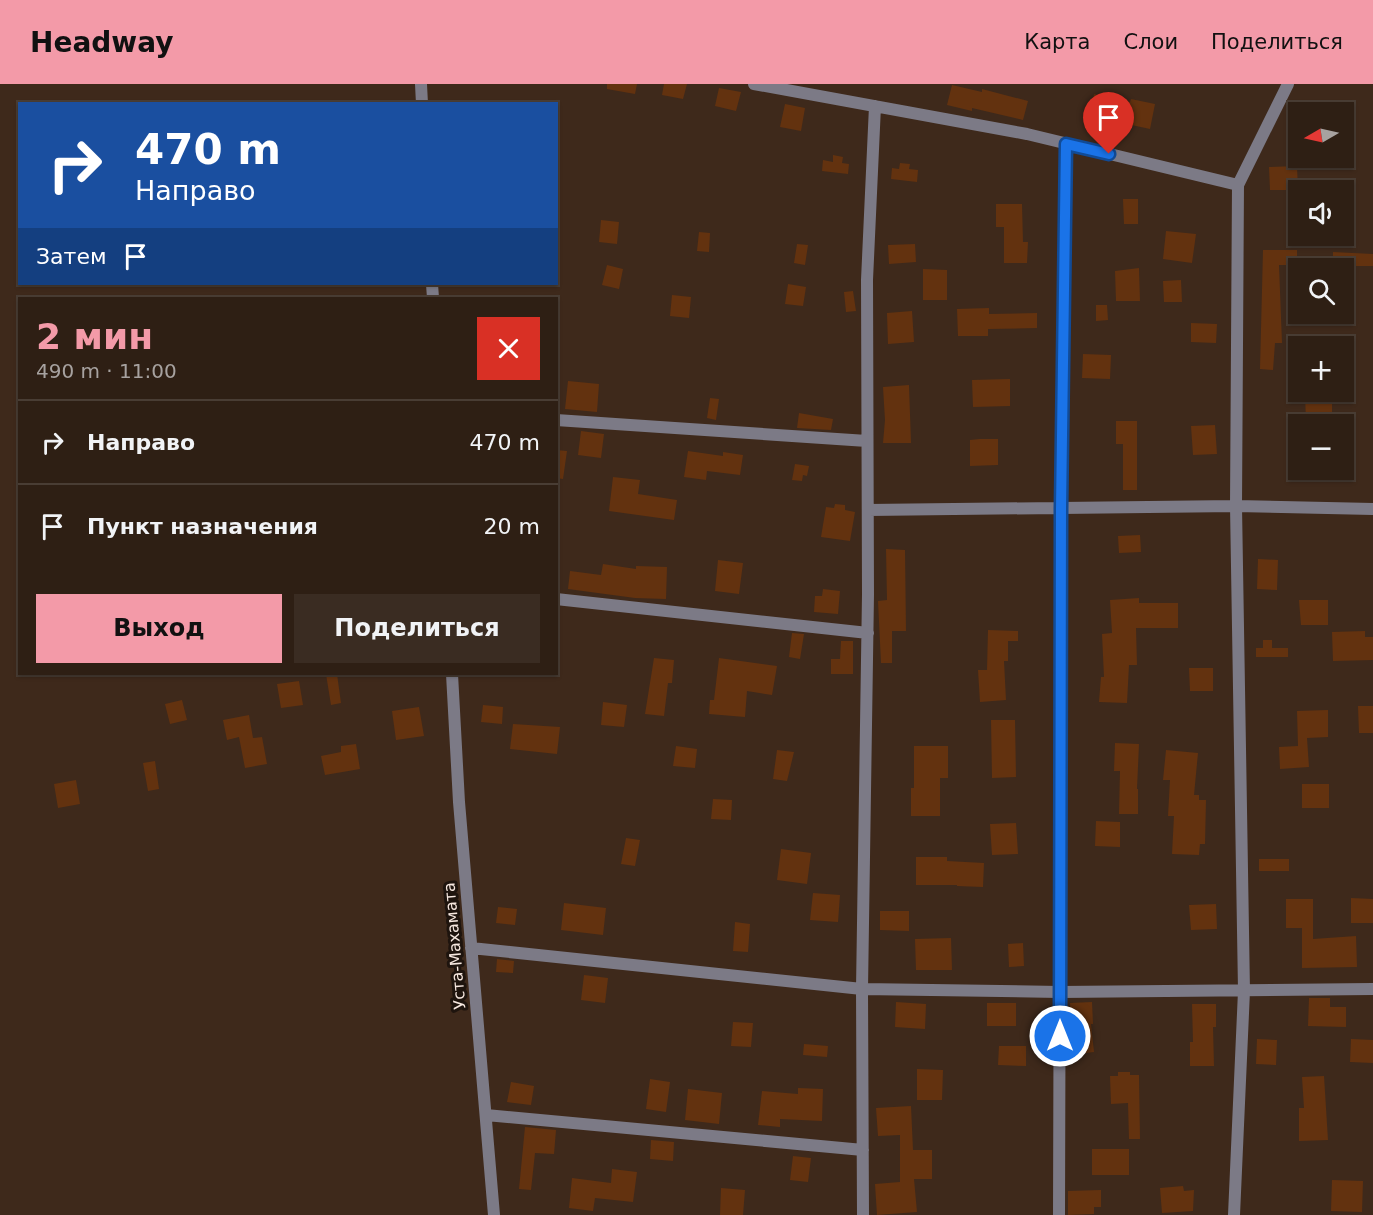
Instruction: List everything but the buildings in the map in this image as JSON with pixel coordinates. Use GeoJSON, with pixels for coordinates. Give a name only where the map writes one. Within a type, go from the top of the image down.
{"type":"FeatureCollection","features":[{"type":"Feature","properties":{"kind":"street"},"geometry":{"type":"LineString","coordinates":[[422,84],[422,102]]}},
{"type":"Feature","properties":{"kind":"street"},"geometry":{"type":"LineString","coordinates":[[754,84],[1027,134],[1238,185]]}},
{"type":"Feature","properties":{"kind":"street"},"geometry":{"type":"LineString","coordinates":[[1234,1215],[1244,991],[1236,506],[1238,185],[1288,84]]}},
{"type":"Feature","properties":{"kind":"street"},"geometry":{"type":"LineString","coordinates":[[863,1215],[862,989],[868,633],[867,280],[875,106]]}},
{"type":"Feature","properties":{"kind":"street"},"geometry":{"type":"LineString","coordinates":[[1059,1215],[1061,509],[1066,144]]}},
{"type":"Feature","properties":{"kind":"street"},"geometry":{"type":"LineString","coordinates":[[558,420],[867,441]]}},
{"type":"Feature","properties":{"kind":"street"},"geometry":{"type":"LineString","coordinates":[[868,510],[1236,506],[1373,509]]}},
{"type":"Feature","properties":{"kind":"street"},"geometry":{"type":"LineString","coordinates":[[558,599],[868,633]]}},
{"type":"Feature","properties":{"kind":"street","name":"Уста-Махамата"},"geometry":{"type":"LineString","coordinates":[[452,675],[459,801],[494,1215]]}},
{"type":"Feature","properties":{"kind":"street"},"geometry":{"type":"LineString","coordinates":[[471,948],[862,989],[1060,992],[1373,989]]}},
{"type":"Feature","properties":{"kind":"street"},"geometry":{"type":"LineString","coordinates":[[486,1115],[863,1150]]}},
{"type":"Feature","properties":{"kind":"route"},"geometry":{"type":"LineString","coordinates":[[1060,1036],[1061,509],[1066,144],[1109,154]]}}]}
